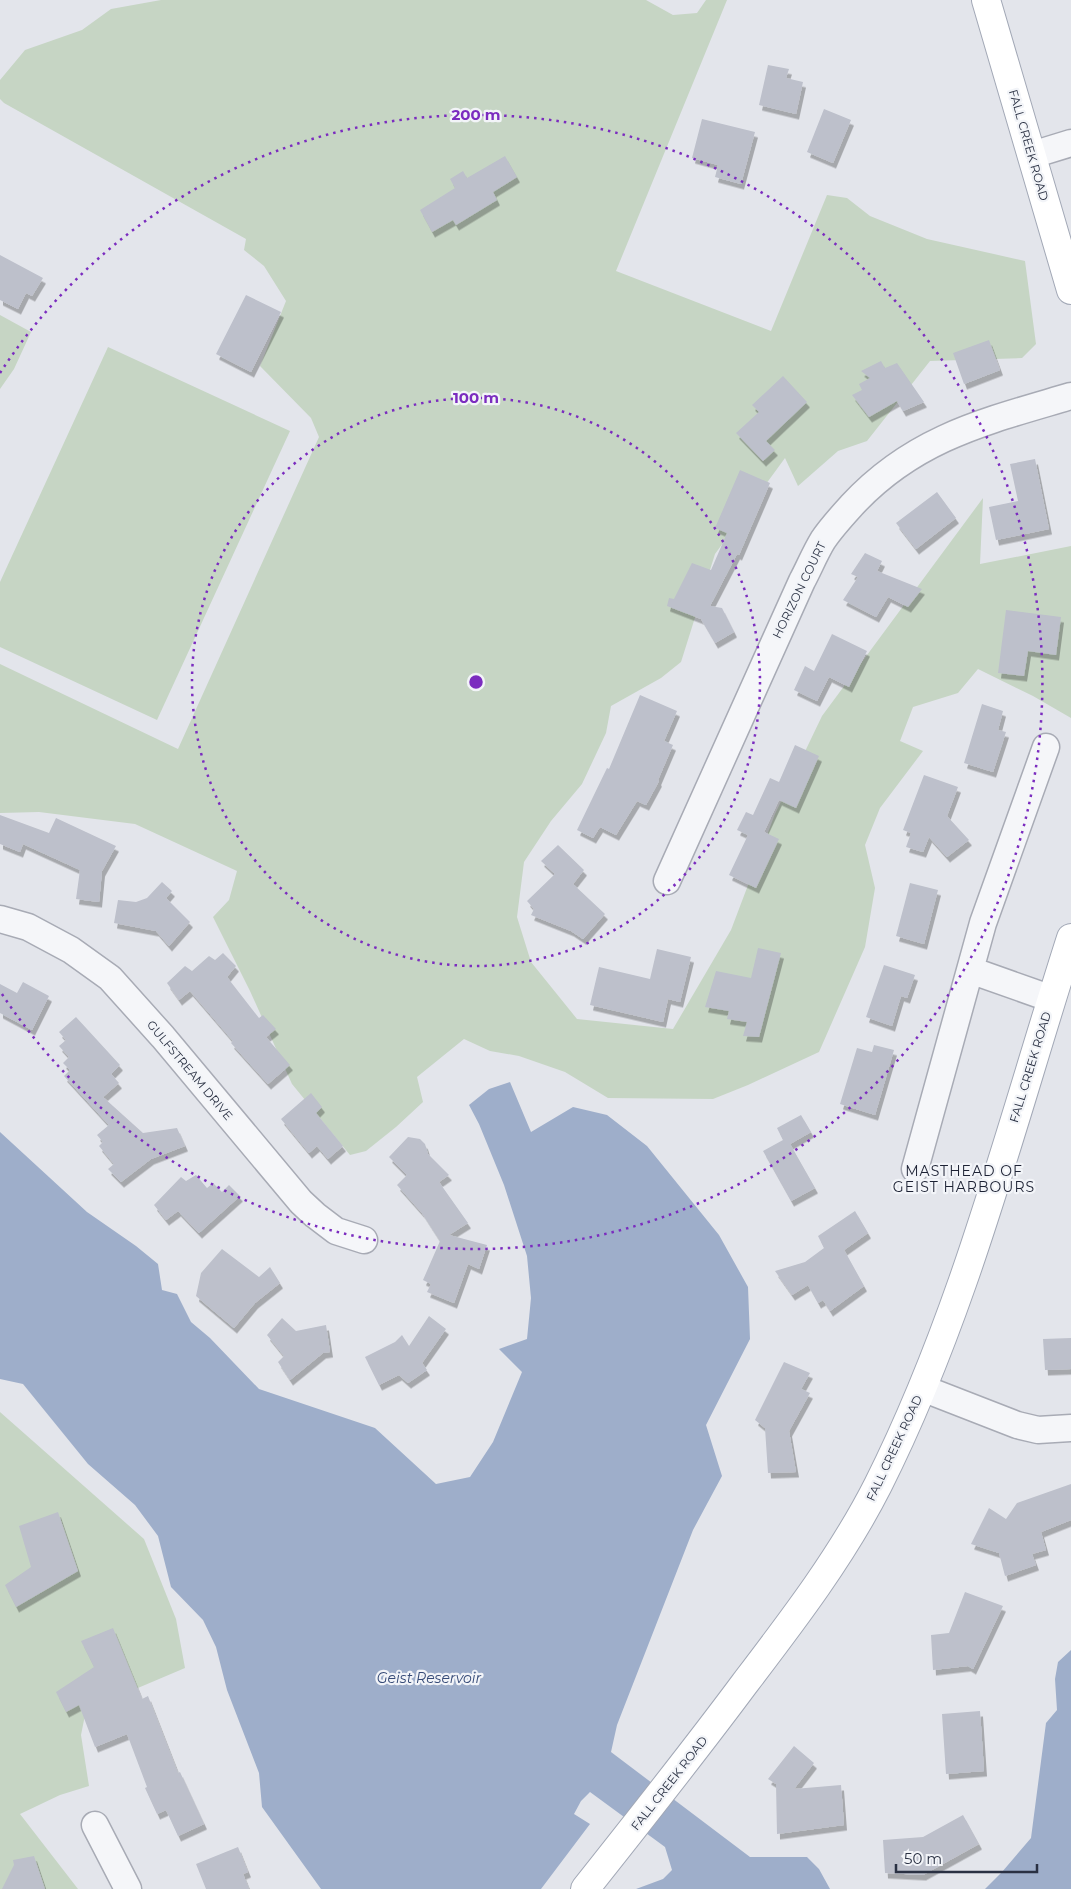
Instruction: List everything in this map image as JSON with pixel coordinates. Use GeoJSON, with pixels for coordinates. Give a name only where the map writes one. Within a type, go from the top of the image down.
{"type":"FeatureCollection","features":[{"type":"Feature","properties":{"kind":"main road","name":"FALL CREEK ROAD"},"geometry":{"type":"LineString","coordinates":[[985,0],[1071,290]]}},
{"type":"Feature","properties":{"kind":"main road","name":"FALL CREEK ROAD"},"geometry":{"type":"LineString","coordinates":[[585,1889],[679,1771],[798,1614],[823,1577],[877,1486],[922,1388],[959,1291],[1071,938]]}},
{"type":"Feature","properties":{"kind":"street"},"geometry":{"type":"LineString","coordinates":[[1032,155],[1071,143]]}},
{"type":"Feature","properties":{"kind":"street","name":"HORIZON COURT"},"geometry":{"type":"LineString","coordinates":[[666,881],[802,581],[823,540],[843,515],[892,468],[923,449],[955,433],[991,420],[1071,396]]}},
{"type":"Feature","properties":{"kind":"street"},"geometry":{"type":"LineString","coordinates":[[915,1169],[983,923],[1046,747]]}},
{"type":"Feature","properties":{"kind":"street","name":"GULFSTREAM DRIVE"},"geometry":{"type":"LineString","coordinates":[[0,919],[28,927],[70,950],[110,978],[163,1037],[301,1202],[315,1216],[336,1231],[364,1240]]}},
{"type":"Feature","properties":{"kind":"street"},"geometry":{"type":"LineString","coordinates":[[970,970],[1052,999]]}},
{"type":"Feature","properties":{"kind":"street"},"geometry":{"type":"LineString","coordinates":[[922,1388],[1017,1425],[1038,1430],[1071,1428]]}},
{"type":"Feature","properties":{"kind":"street"},"geometry":{"type":"LineString","coordinates":[[95,1825],[128,1889]]}},
{"type":"Feature","properties":{"kind":"green space"},"geometry":{"type":"Polygon","coordinates":[[[161,0],[646,0],[673,15],[697,13],[706,0],[727,0],[616,271],[771,331],[827,195],[847,198],[870,216],[927,239],[1025,261],[1036,344],[1022,358],[930,361],[867,441],[838,451],[798,486],[785,458],[715,554],[681,662],[661,678],[611,706],[606,733],[582,784],[551,821],[524,862],[517,917],[531,962],[577,1019],[673,1029],[731,930],[775,814],[822,716],[983,498],[980,564],[1071,546],[1071,718],[1033,696],[978,669],[958,693],[913,707],[900,741],[923,751],[880,808],[865,845],[875,888],[865,947],[819,1052],[713,1099],[608,1098],[565,1072],[519,1056],[490,1051],[464,1039],[417,1077],[423,1102],[366,1151],[350,1155],[292,1084],[250,991],[213,917],[229,900],[237,871],[135,824],[39,812],[0,813],[0,664],[178,749],[319,437],[311,418],[260,366],[286,301],[264,266],[244,250],[246,239],[0,99],[0,80],[25,50],[82,30],[111,9],[161,0]]]}},
{"type":"Feature","properties":{"kind":"green space"},"geometry":{"type":"Polygon","coordinates":[[[0,315],[31,332],[14,369],[0,389],[0,315]]]}},
{"type":"Feature","properties":{"kind":"green space"},"geometry":{"type":"Polygon","coordinates":[[[108,347],[290,431],[157,720],[0,647],[0,582],[108,347]]]}},
{"type":"Feature","properties":{"kind":"green space"},"geometry":{"type":"Polygon","coordinates":[[[0,1412],[144,1539],[176,1619],[185,1668],[86,1710],[81,1735],[89,1786],[60,1795],[20,1814],[78,1889],[0,1889],[0,1412]]]}},
{"type":"Feature","properties":{"kind":"water","name":"Geist Reservoir"},"geometry":{"type":"Polygon","coordinates":[[[510,1082],[531,1132],[573,1107],[607,1115],[647,1146],[719,1235],[748,1287],[750,1339],[706,1425],[722,1476],[693,1530],[617,1725],[611,1752],[750,1857],[807,1857],[819,1869],[830,1889],[636,1889],[663,1879],[672,1870],[665,1847],[590,1792],[581,1801],[574,1814],[590,1824],[541,1889],[321,1889],[262,1807],[259,1773],[227,1690],[216,1647],[203,1620],[171,1587],[158,1536],[135,1505],[88,1464],[23,1384],[0,1379],[0,1132],[87,1212],[136,1246],[158,1264],[162,1290],[177,1294],[191,1322],[210,1338],[259,1389],[375,1428],[436,1484],[470,1477],[493,1442],[522,1372],[499,1349],[527,1339],[531,1298],[527,1256],[504,1185],[479,1124],[469,1105],[489,1089],[510,1082]]]}},
{"type":"Feature","properties":{"kind":"water"},"geometry":{"type":"Polygon","coordinates":[[[1071,1650],[1071,1889],[985,1889],[1031,1838],[1046,1723],[1057,1710],[1055,1679],[1058,1662],[1071,1650]]]}},
{"type":"Feature","properties":{"kind":"building"},"geometry":{"type":"Polygon","coordinates":[[[768,65],[789,69],[786,78],[803,82],[796,114],[759,105],[768,65]]]}},
{"type":"Feature","properties":{"kind":"building"},"geometry":{"type":"Polygon","coordinates":[[[824,109],[851,120],[833,163],[807,152],[824,109]]]}},
{"type":"Feature","properties":{"kind":"building"},"geometry":{"type":"Polygon","coordinates":[[[702,119],[755,132],[741,184],[715,177],[718,165],[692,158],[702,119]]]}},
{"type":"Feature","properties":{"kind":"building"},"geometry":{"type":"Polygon","coordinates":[[[505,156],[517,177],[493,192],[497,200],[456,225],[453,220],[432,232],[420,210],[455,188],[450,179],[463,171],[467,178],[505,156]]]}},
{"type":"Feature","properties":{"kind":"building"},"geometry":{"type":"Polygon","coordinates":[[[0,255],[43,278],[32,296],[26,293],[18,309],[0,300],[0,255]]]}},
{"type":"Feature","properties":{"kind":"building"},"geometry":{"type":"Polygon","coordinates":[[[246,295],[281,312],[251,372],[216,354],[246,295]]]}},
{"type":"Feature","properties":{"kind":"building"},"geometry":{"type":"Polygon","coordinates":[[[989,340],[1000,370],[964,384],[953,353],[989,340]]]}},
{"type":"Feature","properties":{"kind":"building"},"geometry":{"type":"Polygon","coordinates":[[[881,361],[885,368],[897,363],[924,402],[903,411],[897,401],[869,417],[852,395],[862,390],[859,384],[870,378],[861,371],[881,361]]]}},
{"type":"Feature","properties":{"kind":"building"},"geometry":{"type":"Polygon","coordinates":[[[783,376],[807,402],[766,441],[775,450],[763,461],[736,433],[759,412],[752,405],[783,376]]]}},
{"type":"Feature","properties":{"kind":"building"},"geometry":{"type":"Polygon","coordinates":[[[1035,459],[1049,529],[996,540],[989,507],[1018,501],[1010,464],[1035,459]]]}},
{"type":"Feature","properties":{"kind":"building"},"geometry":{"type":"Polygon","coordinates":[[[740,470],[770,483],[739,555],[737,554],[710,606],[722,608],[734,632],[715,643],[701,619],[667,606],[669,598],[674,599],[692,563],[711,570],[727,533],[715,528],[740,470]]]}},
{"type":"Feature","properties":{"kind":"building"},"geometry":{"type":"Polygon","coordinates":[[[937,492],[956,518],[916,549],[896,523],[937,492]]]}},
{"type":"Feature","properties":{"kind":"building"},"geometry":{"type":"Polygon","coordinates":[[[865,553],[882,561],[877,571],[922,589],[908,607],[888,597],[876,617],[843,600],[858,577],[851,574],[865,553]]]}},
{"type":"Feature","properties":{"kind":"building"},"geometry":{"type":"Polygon","coordinates":[[[1006,610],[1061,617],[1056,655],[1028,651],[1024,676],[998,673],[1006,610]]]}},
{"type":"Feature","properties":{"kind":"building"},"geometry":{"type":"Polygon","coordinates":[[[832,634],[867,651],[849,687],[829,677],[817,701],[794,690],[805,666],[814,671],[832,634]]]}},
{"type":"Feature","properties":{"kind":"building"},"geometry":{"type":"Polygon","coordinates":[[[640,695],[677,711],[664,741],[673,745],[659,781],[646,805],[637,801],[616,835],[600,827],[593,838],[577,830],[607,768],[609,769],[640,695]]]}},
{"type":"Feature","properties":{"kind":"building"},"geometry":{"type":"Polygon","coordinates":[[[982,704],[1003,711],[998,730],[1006,732],[993,772],[964,763],[982,704]]]}},
{"type":"Feature","properties":{"kind":"building"},"geometry":{"type":"Polygon","coordinates":[[[795,745],[819,756],[796,808],[779,800],[764,832],[779,839],[756,888],[729,875],[748,835],[737,830],[746,812],[753,815],[770,778],[779,782],[795,745]]]}},
{"type":"Feature","properties":{"kind":"building"},"geometry":{"type":"Polygon","coordinates":[[[924,775],[958,787],[947,816],[969,840],[947,857],[929,837],[923,852],[906,847],[911,833],[903,830],[924,775]]]}},
{"type":"Feature","properties":{"kind":"building"},"geometry":{"type":"Polygon","coordinates":[[[0,815],[49,833],[56,818],[116,846],[102,871],[99,902],[76,899],[80,870],[23,844],[20,852],[0,844],[0,815]]]}},
{"type":"Feature","properties":{"kind":"building"},"geometry":{"type":"Polygon","coordinates":[[[558,845],[584,870],[573,884],[605,914],[583,939],[571,931],[531,915],[534,909],[527,901],[555,874],[541,861],[558,845]]]}},
{"type":"Feature","properties":{"kind":"building"},"geometry":{"type":"Polygon","coordinates":[[[162,882],[172,891],[166,898],[190,922],[169,946],[156,931],[114,923],[118,900],[136,902],[147,898],[162,882]]]}},
{"type":"Feature","properties":{"kind":"building"},"geometry":{"type":"Polygon","coordinates":[[[910,883],[938,890],[924,944],[896,936],[910,883]]]}},
{"type":"Feature","properties":{"kind":"building"},"geometry":{"type":"Polygon","coordinates":[[[758,948],[781,953],[759,1037],[743,1036],[747,1022],[727,1019],[729,1011],[705,1007],[716,971],[751,978],[758,948]]]}},
{"type":"Feature","properties":{"kind":"building"},"geometry":{"type":"Polygon","coordinates":[[[657,949],[691,957],[680,1002],[668,999],[663,1022],[590,1005],[599,967],[650,979],[657,949]]]}},
{"type":"Feature","properties":{"kind":"building"},"geometry":{"type":"Polygon","coordinates":[[[223,953],[236,966],[227,977],[259,1018],[263,1015],[276,1029],[266,1037],[290,1065],[268,1084],[231,1043],[233,1041],[190,991],[179,1000],[167,983],[185,966],[192,971],[209,956],[215,960],[223,953]]]}},
{"type":"Feature","properties":{"kind":"building"},"geometry":{"type":"Polygon","coordinates":[[[884,965],[915,975],[907,998],[901,996],[892,1026],[866,1017],[884,965]]]}},
{"type":"Feature","properties":{"kind":"building"},"geometry":{"type":"Polygon","coordinates":[[[23,982],[49,996],[32,1030],[0,1013],[0,984],[17,993],[23,982]]]}},
{"type":"Feature","properties":{"kind":"building"},"geometry":{"type":"Polygon","coordinates":[[[76,1017],[120,1065],[111,1074],[119,1083],[103,1097],[143,1133],[177,1128],[185,1146],[151,1159],[121,1182],[108,1169],[114,1164],[99,1146],[103,1142],[97,1135],[109,1125],[64,1076],[70,1070],[63,1063],[69,1057],[59,1046],[66,1040],[59,1032],[76,1017]]]}},
{"type":"Feature","properties":{"kind":"building"},"geometry":{"type":"Polygon","coordinates":[[[874,1045],[894,1050],[875,1115],[840,1104],[857,1048],[872,1052],[874,1045]]]}},
{"type":"Feature","properties":{"kind":"building"},"geometry":{"type":"Polygon","coordinates":[[[311,1093],[322,1107],[316,1113],[343,1146],[328,1159],[317,1146],[309,1153],[281,1119],[311,1093]]]}},
{"type":"Feature","properties":{"kind":"building"},"geometry":{"type":"Polygon","coordinates":[[[801,1115],[811,1132],[790,1144],[815,1188],[791,1201],[763,1151],[783,1140],[777,1128],[801,1115]]]}},
{"type":"Feature","properties":{"kind":"building"},"geometry":{"type":"Polygon","coordinates":[[[408,1137],[420,1139],[425,1144],[428,1154],[449,1175],[439,1182],[468,1223],[449,1235],[487,1245],[479,1269],[468,1264],[454,1303],[427,1292],[431,1284],[423,1280],[440,1241],[422,1213],[397,1185],[407,1175],[389,1157],[408,1137]]]}},
{"type":"Feature","properties":{"kind":"building"},"geometry":{"type":"Polygon","coordinates":[[[196,1175],[207,1188],[213,1183],[222,1192],[229,1185],[240,1196],[199,1233],[178,1211],[166,1220],[154,1205],[181,1177],[186,1181],[196,1175]]]}},
{"type":"Feature","properties":{"kind":"building"},"geometry":{"type":"Polygon","coordinates":[[[855,1211],[868,1233],[844,1250],[864,1286],[830,1311],[823,1300],[818,1303],[808,1285],[792,1295],[775,1271],[805,1262],[824,1248],[818,1236],[855,1211]]]}},
{"type":"Feature","properties":{"kind":"building"},"geometry":{"type":"Polygon","coordinates":[[[222,1249],[259,1277],[270,1267],[280,1283],[255,1303],[234,1328],[196,1296],[201,1273],[222,1249]]]}},
{"type":"Feature","properties":{"kind":"building"},"geometry":{"type":"Polygon","coordinates":[[[429,1316],[446,1329],[422,1363],[427,1370],[408,1383],[399,1375],[379,1385],[365,1357],[395,1342],[402,1335],[409,1346],[429,1316]]]}},
{"type":"Feature","properties":{"kind":"building"},"geometry":{"type":"Polygon","coordinates":[[[282,1318],[296,1331],[326,1325],[330,1352],[323,1353],[290,1380],[278,1362],[284,1356],[267,1335],[282,1318]]]}},
{"type":"Feature","properties":{"kind":"building"},"geometry":{"type":"Polygon","coordinates":[[[1071,1338],[1071,1369],[1045,1370],[1043,1339],[1071,1338]]]}},
{"type":"Feature","properties":{"kind":"building"},"geometry":{"type":"Polygon","coordinates":[[[784,1362],[810,1373],[801,1389],[810,1393],[789,1431],[796,1472],[768,1473],[765,1428],[755,1420],[784,1362]]]}},
{"type":"Feature","properties":{"kind":"building"},"geometry":{"type":"Polygon","coordinates":[[[1071,1484],[1071,1520],[1041,1532],[1046,1550],[1032,1554],[1036,1565],[1005,1576],[999,1553],[971,1544],[989,1508],[1006,1519],[1017,1503],[1071,1484]]]}},
{"type":"Feature","properties":{"kind":"building"},"geometry":{"type":"Polygon","coordinates":[[[58,1512],[78,1571],[16,1607],[5,1585],[31,1567],[19,1526],[58,1512]]]}},
{"type":"Feature","properties":{"kind":"building"},"geometry":{"type":"Polygon","coordinates":[[[965,1592],[1003,1606],[973,1669],[968,1666],[933,1670],[931,1635],[949,1633],[965,1592]]]}},
{"type":"Feature","properties":{"kind":"building"},"geometry":{"type":"Polygon","coordinates":[[[113,1628],[142,1699],[148,1696],[178,1773],[180,1772],[204,1824],[178,1836],[166,1810],[157,1814],[145,1788],[147,1787],[127,1734],[95,1747],[79,1705],[66,1712],[56,1692],[94,1667],[81,1641],[113,1628]]]}},
{"type":"Feature","properties":{"kind":"building"},"geometry":{"type":"Polygon","coordinates":[[[980,1711],[984,1771],[946,1774],[942,1714],[980,1711]]]}},
{"type":"Feature","properties":{"kind":"building"},"geometry":{"type":"Polygon","coordinates":[[[794,1746],[814,1763],[794,1789],[841,1785],[844,1825],[777,1834],[776,1784],[768,1779],[794,1746]]]}},
{"type":"Feature","properties":{"kind":"building"},"geometry":{"type":"Polygon","coordinates":[[[963,1815],[979,1844],[923,1875],[885,1873],[883,1840],[923,1837],[963,1815]]]}},
{"type":"Feature","properties":{"kind":"building"},"geometry":{"type":"Polygon","coordinates":[[[238,1847],[248,1872],[243,1874],[249,1889],[206,1889],[196,1864],[238,1847]]]}},
{"type":"Feature","properties":{"kind":"building"},"geometry":{"type":"Polygon","coordinates":[[[34,1856],[45,1889],[2,1889],[14,1865],[13,1860],[34,1856]]]}},
{"type":"Feature","properties":{"kind":"district","name":"MASTHEAD OF GEIST HARBOURS"},"geometry":{"type":"Point","coordinates":[964,1180]}}]}
